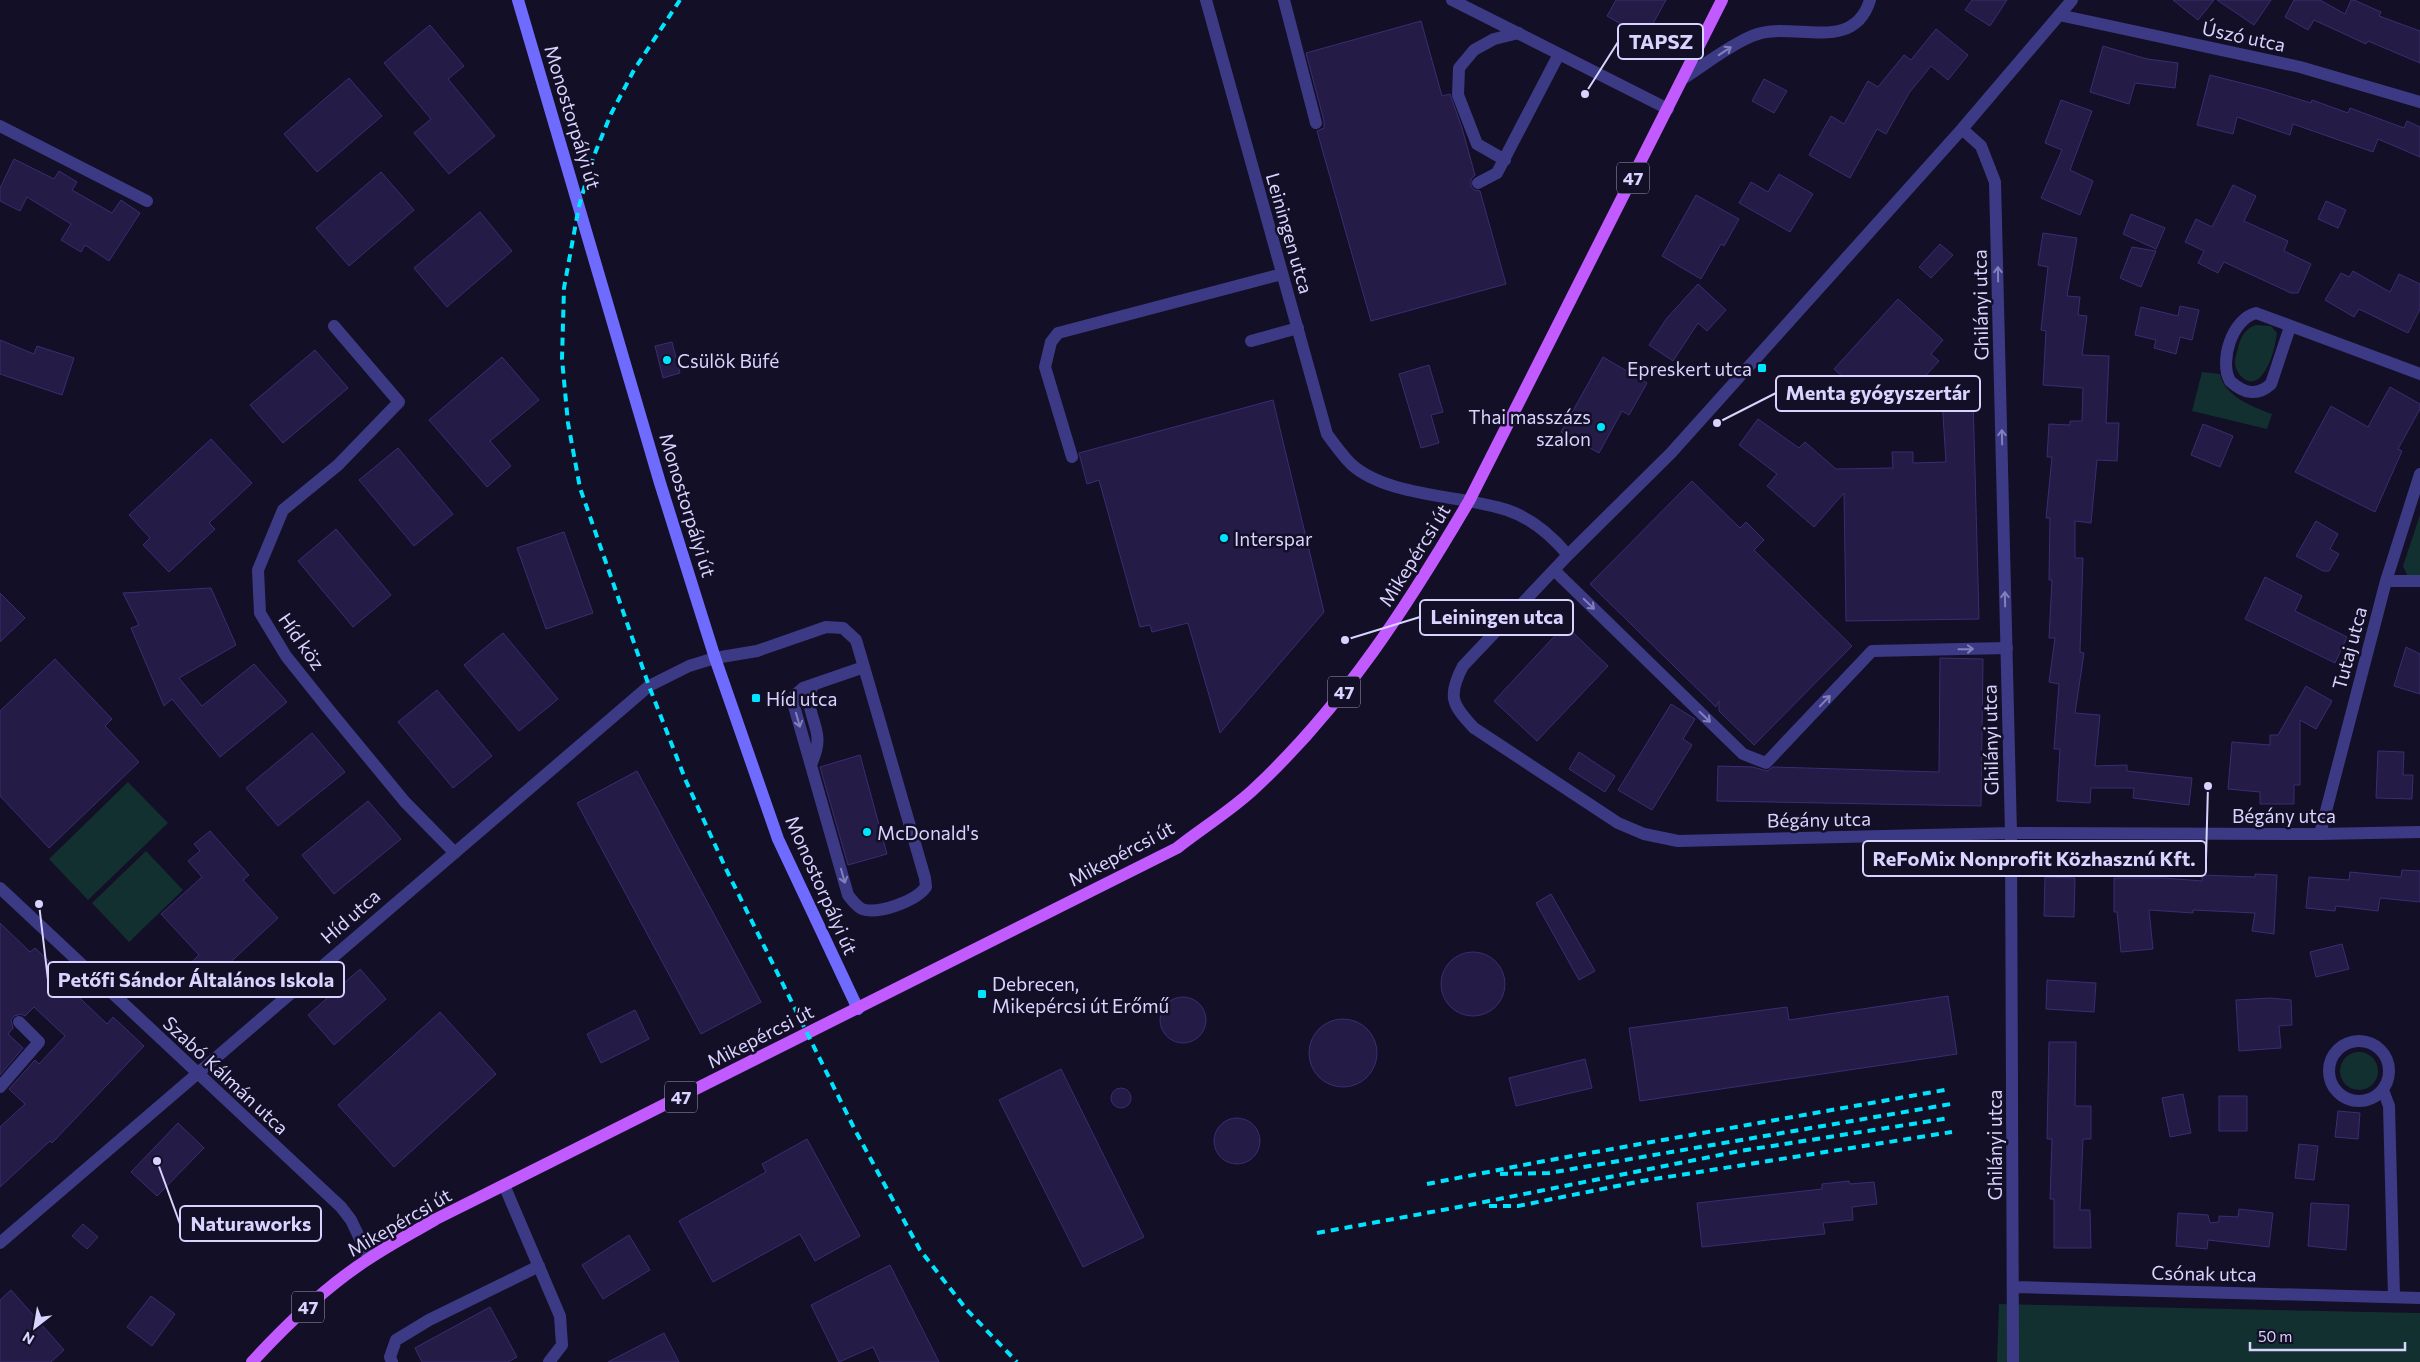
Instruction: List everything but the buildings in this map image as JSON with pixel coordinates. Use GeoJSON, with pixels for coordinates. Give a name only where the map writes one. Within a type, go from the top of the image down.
{"type":"FeatureCollection","features":[{"type":"Feature","properties":{"kind":"main road","name":"Mikepércsi út"},"geometry":{"type":"LineString","coordinates":[[252,1362],[332,1285],[370,1258],[436,1219],[1177,848],[1254,790],[1328,714],[1378,647],[1430,568],[1469,501],[1722,0]]}},
{"type":"Feature","properties":{"kind":"street","name":"Monostorpályi út"},"geometry":{"type":"LineString","coordinates":[[518,0],[658,474],[715,658],[778,839],[858,1009]]}},
{"type":"Feature","properties":{"kind":"street","name":"Leiningen utca"},"geometry":{"type":"LineString","coordinates":[[1206,0],[1327,434],[1352,466],[1375,479],[1429,495],[1469,501]]}},
{"type":"Feature","properties":{"kind":"street"},"geometry":{"type":"LineString","coordinates":[[1284,0],[1316,123]]}},
{"type":"Feature","properties":{"kind":"street"},"geometry":{"type":"LineString","coordinates":[[1452,0],[1668,109]]}},
{"type":"Feature","properties":{"kind":"street"},"geometry":{"type":"LineString","coordinates":[[1684,78],[1753,35],[1778,30],[1833,33],[1847,28],[1854,24],[1870,0]]}},
{"type":"Feature","properties":{"kind":"street"},"geometry":{"type":"LineString","coordinates":[[1469,501],[1509,510],[1550,534],[1568,555],[1671,453],[1962,129],[2072,0]]}},
{"type":"Feature","properties":{"kind":"street","name":"Úszó utca"},"geometry":{"type":"LineString","coordinates":[[2059,15],[2300,67],[2420,102]]}},
{"type":"Feature","properties":{"kind":"street"},"geometry":{"type":"LineString","coordinates":[[1505,160],[1477,144],[1458,95],[1459,68],[1474,50],[1494,39],[1519,34]]}},
{"type":"Feature","properties":{"kind":"street"},"geometry":{"type":"LineString","coordinates":[[1478,184],[1497,173],[1559,54]]}},
{"type":"Feature","properties":{"kind":"street"},"geometry":{"type":"LineString","coordinates":[[0,126],[147,201]]}},
{"type":"Feature","properties":{"kind":"street","name":"Ghilányi utca"},"geometry":{"type":"LineString","coordinates":[[1962,129],[1981,146],[1996,182],[2011,833],[2013,1362]]}},
{"type":"Feature","properties":{"kind":"street"},"geometry":{"type":"LineString","coordinates":[[1072,457],[1045,367],[1051,342],[1058,333],[1282,274]]}},
{"type":"Feature","properties":{"kind":"street"},"geometry":{"type":"LineString","coordinates":[[2290,327],[2270,384],[2266,388],[2257,393],[2250,392],[2230,381],[2227,375],[2226,356],[2243,319],[2256,313],[2420,374]]}},
{"type":"Feature","properties":{"kind":"street","name":"Híd köz"},"geometry":{"type":"LineString","coordinates":[[334,326],[399,402],[338,465],[283,510],[258,570],[260,613],[286,656],[330,711],[405,802],[455,853]]}},
{"type":"Feature","properties":{"kind":"street"},"geometry":{"type":"LineString","coordinates":[[1251,341],[1298,328]]}},
{"type":"Feature","properties":{"kind":"street","name":"Tutaj utca"},"geometry":{"type":"LineString","coordinates":[[2320,834],[2386,581],[2420,474]]}},
{"type":"Feature","properties":{"kind":"street","name":"Bégány utca"},"geometry":{"type":"LineString","coordinates":[[1568,555],[1463,666],[1455,681],[1452,697],[1457,711],[1474,728],[1618,823],[1644,834],[1678,841],[2011,833],[2320,834],[2420,832]]}},
{"type":"Feature","properties":{"kind":"street"},"geometry":{"type":"LineString","coordinates":[[1554,570],[1743,754],[1766,763],[1872,651],[2007,648]]}},
{"type":"Feature","properties":{"kind":"street"},"geometry":{"type":"LineString","coordinates":[[2386,581],[2420,581]]}},
{"type":"Feature","properties":{"kind":"street","name":"Híd utca"},"geometry":{"type":"LineString","coordinates":[[0,1243],[402,896],[455,853],[649,686],[689,666],[715,658],[757,651],[826,627],[843,628],[856,640],[864,667],[925,878],[926,887],[914,899],[874,911],[862,909],[848,895],[794,706],[795,695],[803,688],[864,667]]}},
{"type":"Feature","properties":{"kind":"street","name":"Szabó Kálmán utca"},"geometry":{"type":"LineString","coordinates":[[0,888],[341,1207],[351,1220],[370,1258]]}},
{"type":"Feature","properties":{"kind":"street"},"geometry":{"type":"LineString","coordinates":[[0,1087],[39,1042],[19,1022]]}},
{"type":"Feature","properties":{"kind":"street"},"geometry":{"type":"LineString","coordinates":[[2383,1090],[2365,1101],[2354,1101],[2344,1098],[2330,1082],[2330,1061],[2335,1052],[2343,1045],[2358,1041],[2373,1044],[2382,1050],[2387,1059],[2388,1080],[2383,1090],[2389,1106],[2394,1297]]}},
{"type":"Feature","properties":{"kind":"street"},"geometry":{"type":"LineString","coordinates":[[504,1185],[560,1316],[562,1345],[548,1362]]}},
{"type":"Feature","properties":{"kind":"street"},"geometry":{"type":"LineString","coordinates":[[392,1362],[390,1358],[396,1340],[429,1320],[539,1266]]}},
{"type":"Feature","properties":{"kind":"street","name":"Csónak utca"},"geometry":{"type":"LineString","coordinates":[[2014,1287],[2420,1298]]}},
{"type":"Feature","properties":{"kind":"green space"},"geometry":{"type":"Polygon","coordinates":[[[2256,325],[2271,326],[2277,333],[2266,370],[2258,379],[2250,381],[2243,378],[2237,371],[2235,360],[2243,334],[2256,325]]]}},
{"type":"Feature","properties":{"kind":"green space"},"geometry":{"type":"Polygon","coordinates":[[[2202,372],[2220,374],[2227,389],[2240,400],[2272,414],[2267,429],[2192,411],[2202,372]]]}},
{"type":"Feature","properties":{"kind":"green space"},"geometry":{"type":"Polygon","coordinates":[[[2420,515],[2420,580],[2408,577],[2403,566],[2420,515]]]}},
{"type":"Feature","properties":{"kind":"green space"},"geometry":{"type":"Polygon","coordinates":[[[128,782],[168,823],[88,900],[49,859],[128,782]]]}},
{"type":"Feature","properties":{"kind":"green space"},"geometry":{"type":"Polygon","coordinates":[[[146,851],[183,890],[129,942],[92,903],[146,851]]]}},
{"type":"Feature","properties":{"kind":"green space"},"geometry":{"type":"Polygon","coordinates":[[[2359,1052],[2373,1057],[2378,1071],[2373,1085],[2359,1090],[2345,1085],[2340,1071],[2345,1057],[2359,1052]]]}},
{"type":"Feature","properties":{"kind":"green space"},"geometry":{"type":"Polygon","coordinates":[[[1999,1304],[2420,1313],[2420,1362],[1997,1362],[1999,1304]]]}},
{"type":"Feature","properties":{"kind":"railway"},"geometry":{"type":"LineString","coordinates":[[680,0],[634,70],[611,114],[593,158],[579,206],[564,288],[562,359],[568,423],[580,488],[649,686],[686,781],[726,869],[855,1130],[920,1250],[967,1310],[1017,1362]]}},
{"type":"Feature","properties":{"kind":"railway"},"geometry":{"type":"LineString","coordinates":[[1427,1184],[1539,1162],[1950,1089]]}},
{"type":"Feature","properties":{"kind":"railway"},"geometry":{"type":"LineString","coordinates":[[1500,1174],[1549,1173],[1951,1104]]}},
{"type":"Feature","properties":{"kind":"railway"},"geometry":{"type":"LineString","coordinates":[[1317,1233],[1740,1151],[1950,1118]]}},
{"type":"Feature","properties":{"kind":"railway"},"geometry":{"type":"LineString","coordinates":[[1489,1206],[1518,1206],[1642,1181],[1952,1132]]}},
{"type":"Feature","properties":{"kind":"place","name":"TAPSZ"},"geometry":{"type":"Point","coordinates":[1585,94]}},
{"type":"Feature","properties":{"kind":"place","name":"Csülök Büfé"},"geometry":{"type":"Point","coordinates":[667,360]}},
{"type":"Feature","properties":{"kind":"place","name":"Epreskert utca"},"geometry":{"type":"Point","coordinates":[1762,368]}},
{"type":"Feature","properties":{"kind":"place","name":"Menta gyógyszertár"},"geometry":{"type":"Point","coordinates":[1717,423]}},
{"type":"Feature","properties":{"kind":"place","name":"Thai masszázs szalon"},"geometry":{"type":"Point","coordinates":[1601,427]}},
{"type":"Feature","properties":{"kind":"place","name":"Interspar"},"geometry":{"type":"Point","coordinates":[1224,538]}},
{"type":"Feature","properties":{"kind":"place","name":"Leiningen utca"},"geometry":{"type":"Point","coordinates":[1345,640]}},
{"type":"Feature","properties":{"kind":"place","name":"Híd utca"},"geometry":{"type":"Point","coordinates":[756,698]}},
{"type":"Feature","properties":{"kind":"place","name":"ReFoMix Nonprofit Közhasznú Kft."},"geometry":{"type":"Point","coordinates":[2208,786]}},
{"type":"Feature","properties":{"kind":"place","name":"McDonald's"},"geometry":{"type":"Point","coordinates":[867,832]}},
{"type":"Feature","properties":{"kind":"place","name":"Petőfi Sándor Általános Iskola"},"geometry":{"type":"Point","coordinates":[39,904]}},
{"type":"Feature","properties":{"kind":"place","name":"Debrecen, Mikepércsi út Erőmű"},"geometry":{"type":"Point","coordinates":[982,994]}},
{"type":"Feature","properties":{"kind":"place","name":"Naturaworks"},"geometry":{"type":"Point","coordinates":[157,1161]}}]}
